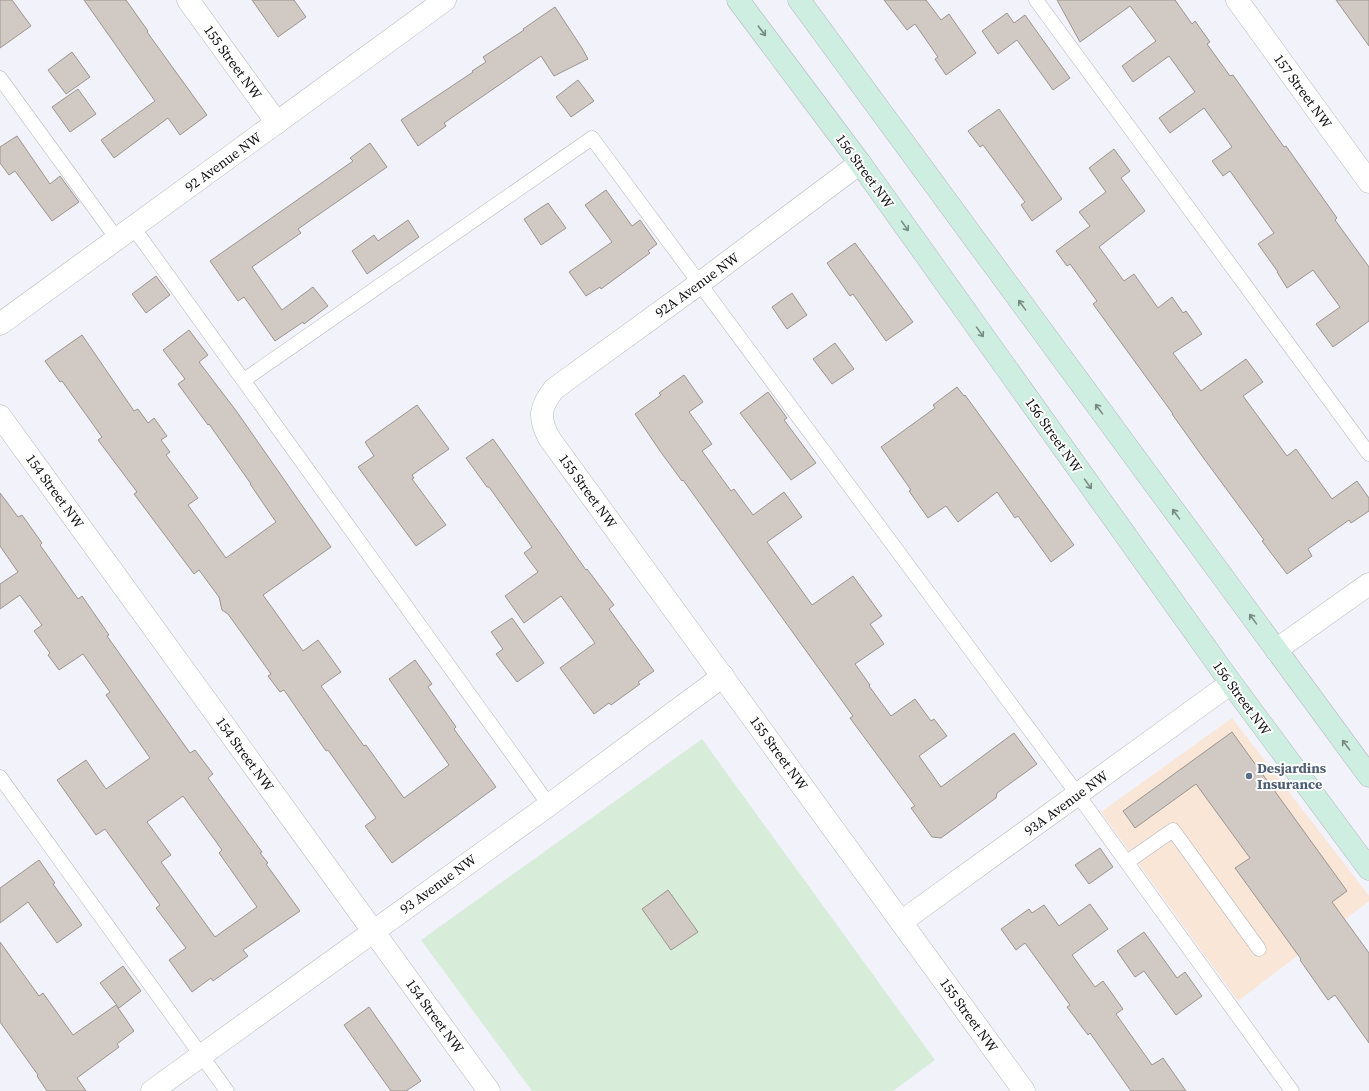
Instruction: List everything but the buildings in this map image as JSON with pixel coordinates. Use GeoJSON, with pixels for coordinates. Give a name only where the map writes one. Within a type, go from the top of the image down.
{"type":"FeatureCollection","features":[{"type":"Feature","properties":{"kind":"main road","name":"156 Street NW"},"geometry":{"type":"LineString","coordinates":[[738,0],[860,164],[1231,683],[1369,869]]}},
{"type":"Feature","properties":{"kind":"main road"},"geometry":{"type":"LineString","coordinates":[[801,1],[1369,776]]}},
{"type":"Feature","properties":{"kind":"street","name":"155 Street NW"},"geometry":{"type":"LineString","coordinates":[[188,0],[277,123]]}},
{"type":"Feature","properties":{"kind":"street","name":"92 Avenue NW"},"geometry":{"type":"LineString","coordinates":[[0,324],[446,0]]}},
{"type":"Feature","properties":{"kind":"street","name":"157 Street NW"},"geometry":{"type":"LineString","coordinates":[[1237,0],[1369,182]]}},
{"type":"Feature","properties":{"kind":"street","name":"92A Avenue NW"},"geometry":{"type":"LineString","coordinates":[[542,412],[546,400],[554,389],[860,164]]}},
{"type":"Feature","properties":{"kind":"street","name":"155 Street NW"},"geometry":{"type":"LineString","coordinates":[[542,412],[542,426],[549,438],[1024,1091]]}},
{"type":"Feature","properties":{"kind":"street","name":"154 Street NW"},"geometry":{"type":"LineString","coordinates":[[0,416],[490,1091]]}},
{"type":"Feature","properties":{"kind":"street"},"geometry":{"type":"LineString","coordinates":[[1276,650],[1369,584]]}},
{"type":"Feature","properties":{"kind":"street","name":"93 Avenue NW"},"geometry":{"type":"LineString","coordinates":[[152,1091],[549,805],[723,676]]}},
{"type":"Feature","properties":{"kind":"street","name":"93A Avenue NW"},"geometry":{"type":"LineString","coordinates":[[900,922],[1078,795],[1231,683]]}},
{"type":"Feature","properties":{"kind":"lane"},"geometry":{"type":"LineString","coordinates":[[1036,0],[1369,454]]}},
{"type":"Feature","properties":{"kind":"lane"},"geometry":{"type":"LineString","coordinates":[[0,78],[244,380],[549,805]]}},
{"type":"Feature","properties":{"kind":"lane"},"geometry":{"type":"LineString","coordinates":[[244,380],[592,138],[1078,795],[1292,1091]]}},
{"type":"Feature","properties":{"kind":"lane"},"geometry":{"type":"LineString","coordinates":[[0,777],[227,1091]]}},
{"type":"Feature","properties":{"kind":"lane"},"geometry":{"type":"LineString","coordinates":[[1127,862],[1174,830],[1259,949]]}},
{"type":"Feature","properties":{"kind":"shaded area"},"geometry":{"type":"Polygon","coordinates":[[[1232,718],[1369,896],[1369,901],[1238,1001],[1101,812],[1232,718]]]}},
{"type":"Feature","properties":{"kind":"green space"},"geometry":{"type":"Polygon","coordinates":[[[702,739],[935,1060],[893,1091],[532,1091],[421,940],[702,739]]]}},
{"type":"Feature","properties":{"kind":"place","name":"Desjardins Insurance"},"geometry":{"type":"Point","coordinates":[1249,776]}}]}
